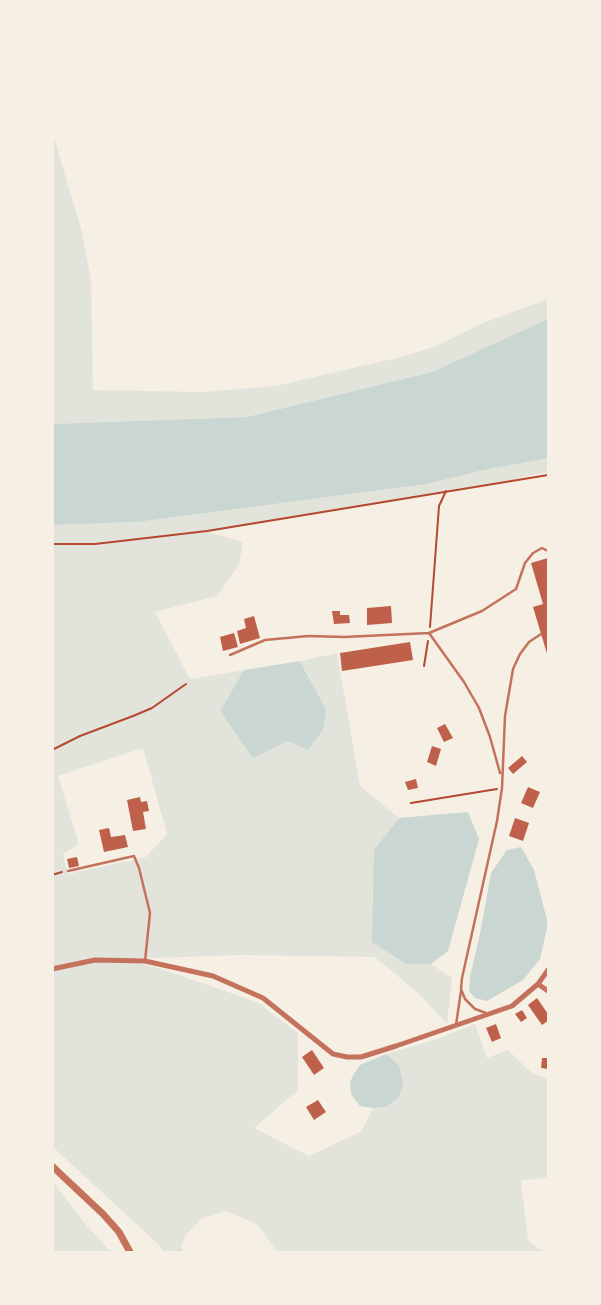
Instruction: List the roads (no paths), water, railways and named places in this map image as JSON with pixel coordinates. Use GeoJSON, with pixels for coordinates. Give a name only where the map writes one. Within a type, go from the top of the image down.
{"type":"FeatureCollection","features":[{"type":"Feature","properties":{"kind":"street"},"geometry":{"type":"LineString","coordinates":[[52,969],[95,960],[146,961],[213,976],[263,998],[333,1054],[347,1057],[361,1057],[512,1006],[538,984],[548,970]]}},
{"type":"Feature","properties":{"kind":"street"},"geometry":{"type":"LineString","coordinates":[[538,984],[548,991]]}},
{"type":"Feature","properties":{"kind":"street"},"geometry":{"type":"LineString","coordinates":[[52,1166],[119,1232],[130,1252]]}},
{"type":"Feature","properties":{"kind":"lane"},"geometry":{"type":"LineString","coordinates":[[230,655],[265,640],[308,636],[344,637],[429,633],[482,611],[516,589],[525,563],[533,552],[542,548],[548,550]]}},
{"type":"Feature","properties":{"kind":"lane"},"geometry":{"type":"LineString","coordinates":[[429,633],[464,682],[479,708],[502,777]]}},
{"type":"Feature","properties":{"kind":"lane"},"geometry":{"type":"LineString","coordinates":[[456,1026],[461,989],[497,821],[502,788],[505,716],[513,669],[520,654],[529,642],[541,634]]}},
{"type":"Feature","properties":{"kind":"lane"},"geometry":{"type":"LineString","coordinates":[[68,871],[134,856],[140,868],[150,913],[146,961]]}},
{"type":"Feature","properties":{"kind":"lane"},"geometry":{"type":"LineString","coordinates":[[461,989],[470,1005],[475,1009],[490,1014]]}}]}
